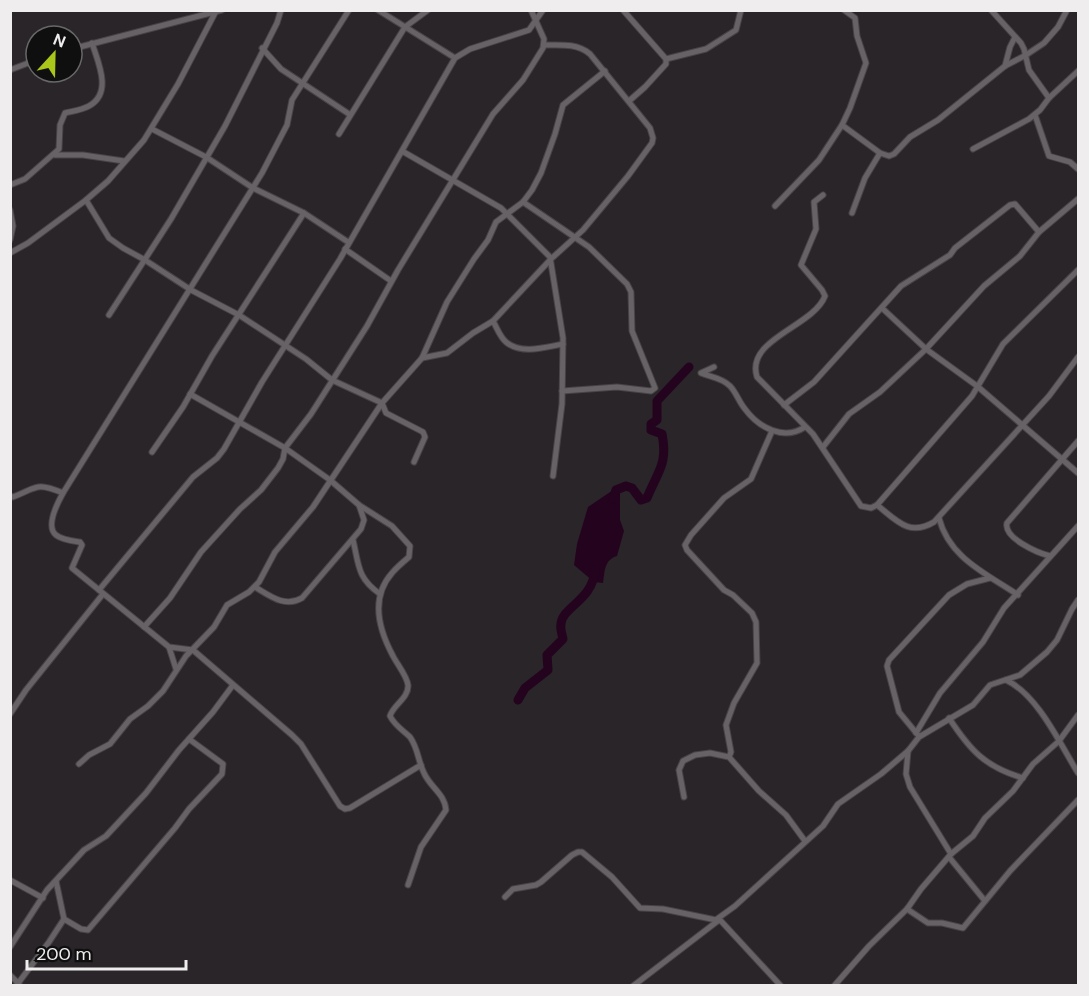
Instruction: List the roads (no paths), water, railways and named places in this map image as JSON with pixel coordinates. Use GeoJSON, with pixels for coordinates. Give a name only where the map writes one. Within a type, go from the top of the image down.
{"type":"FeatureCollection","features":[{"type":"Feature","properties":{"kind":"street"},"geometry":{"type":"LineString","coordinates":[[84,45],[222,10]]}},
{"type":"Feature","properties":{"kind":"street"},"geometry":{"type":"LineString","coordinates":[[109,315],[145,260],[225,126],[262,48],[277,23],[281,10]]}},
{"type":"Feature","properties":{"kind":"street"},"geometry":{"type":"LineString","coordinates":[[349,10],[292,100],[287,125],[253,188],[63,493],[52,522],[53,531],[57,536],[82,544],[72,568],[170,647],[193,650],[292,735],[301,744],[340,807],[345,809],[422,765]]}},
{"type":"Feature","properties":{"kind":"street"},"geometry":{"type":"LineString","coordinates":[[378,10],[455,58]]}},
{"type":"Feature","properties":{"kind":"street"},"geometry":{"type":"LineString","coordinates":[[339,134],[349,114],[405,27],[428,10]]}},
{"type":"Feature","properties":{"kind":"street"},"geometry":{"type":"LineString","coordinates":[[144,627],[170,598],[201,552],[240,509],[261,490],[283,459],[285,448],[311,414],[367,326],[391,281],[493,114],[523,80],[544,45],[544,39],[531,10]]}},
{"type":"Feature","properties":{"kind":"street"},"geometry":{"type":"LineString","coordinates":[[10,714],[101,592],[193,477],[217,458],[345,249],[455,58],[470,49],[524,32],[543,10]]}},
{"type":"Feature","properties":{"kind":"street"},"geometry":{"type":"LineString","coordinates":[[624,10],[666,60]]}},
{"type":"Feature","properties":{"kind":"street"},"geometry":{"type":"LineString","coordinates":[[666,60],[706,49],[736,30],[741,10]]}},
{"type":"Feature","properties":{"kind":"street"},"geometry":{"type":"LineString","coordinates":[[775,206],[819,160],[842,125],[860,83],[866,63],[857,36],[855,18],[844,10]]}},
{"type":"Feature","properties":{"kind":"street"},"geometry":{"type":"LineString","coordinates":[[991,10],[1024,49],[1029,70],[1049,98]]}},
{"type":"Feature","properties":{"kind":"street"},"geometry":{"type":"LineString","coordinates":[[842,125],[880,153],[889,156],[894,154],[910,137],[938,120],[1005,66],[1026,55],[1052,34],[1067,10]]}},
{"type":"Feature","properties":{"kind":"street"},"geometry":{"type":"LineString","coordinates":[[10,253],[28,243],[108,181],[152,129],[215,13]]}},
{"type":"Feature","properties":{"kind":"street"},"geometry":{"type":"LineString","coordinates":[[1005,66],[1015,37]]}},
{"type":"Feature","properties":{"kind":"street"},"geometry":{"type":"LineString","coordinates":[[10,185],[25,179],[55,155],[60,145],[60,125],[65,114],[88,106],[100,96],[102,81],[92,43]]}},
{"type":"Feature","properties":{"kind":"street"},"geometry":{"type":"LineString","coordinates":[[422,358],[447,353],[493,321],[608,201],[653,138],[650,128],[584,49],[575,46],[544,45]]}},
{"type":"Feature","properties":{"kind":"street"},"geometry":{"type":"LineString","coordinates":[[262,48],[281,69],[349,114]]}},
{"type":"Feature","properties":{"kind":"street"},"geometry":{"type":"LineString","coordinates":[[629,101],[666,64],[666,60]]}},
{"type":"Feature","properties":{"kind":"street"},"geometry":{"type":"LineString","coordinates":[[79,764],[114,740],[130,719],[163,691],[176,669],[214,627],[227,605],[255,587],[275,552],[313,507],[382,403],[422,358],[447,302],[488,240],[496,222],[523,202],[541,173],[555,134],[562,105],[604,71]]}},
{"type":"Feature","properties":{"kind":"street"},"geometry":{"type":"LineString","coordinates":[[973,149],[1035,115],[1049,98],[1078,71]]}},
{"type":"Feature","properties":{"kind":"street"},"geometry":{"type":"LineString","coordinates":[[1035,115],[1049,156],[1070,162],[1078,169]]}},
{"type":"Feature","properties":{"kind":"street"},"geometry":{"type":"LineString","coordinates":[[152,129],[206,157],[253,188],[304,213],[348,242]]}},
{"type":"Feature","properties":{"kind":"street"},"geometry":{"type":"LineString","coordinates":[[402,151],[507,213],[547,252],[551,259],[563,344],[562,391],[553,476]]}},
{"type":"Feature","properties":{"kind":"street"},"geometry":{"type":"LineString","coordinates":[[852,213],[865,178],[880,153]]}},
{"type":"Feature","properties":{"kind":"street"},"geometry":{"type":"LineString","coordinates":[[55,155],[94,156],[124,161]]}},
{"type":"Feature","properties":{"kind":"street"},"geometry":{"type":"LineString","coordinates":[[823,195],[814,201],[816,229],[801,265],[822,290],[825,296],[823,302],[816,311],[767,345],[757,359],[754,369],[757,377],[823,447],[861,506],[871,508],[877,504],[972,396],[996,353],[1078,270]]}},
{"type":"Feature","properties":{"kind":"street"},"geometry":{"type":"LineString","coordinates":[[823,447],[849,414],[880,392],[926,349],[984,286],[1020,256],[1039,232],[1078,199]]}},
{"type":"Feature","properties":{"kind":"street"},"geometry":{"type":"LineString","coordinates":[[86,200],[109,238],[190,290],[239,315],[332,380],[382,403],[386,413],[426,434],[414,462]]}},
{"type":"Feature","properties":{"kind":"street"},"geometry":{"type":"LineString","coordinates":[[523,202],[575,237],[627,284],[631,292],[632,331],[655,388],[651,391],[617,387],[562,391]]}},
{"type":"Feature","properties":{"kind":"street"},"geometry":{"type":"LineString","coordinates":[[784,405],[814,382],[901,286],[944,260],[955,248],[1010,205],[1015,204],[1039,232]]}},
{"type":"Feature","properties":{"kind":"street"},"geometry":{"type":"LineString","coordinates":[[10,210],[13,226],[10,240]]}},
{"type":"Feature","properties":{"kind":"street"},"geometry":{"type":"LineString","coordinates":[[152,452],[304,213]]}},
{"type":"Feature","properties":{"kind":"street"},"geometry":{"type":"LineString","coordinates":[[345,249],[391,281]]}},
{"type":"Feature","properties":{"kind":"street"},"geometry":{"type":"LineString","coordinates":[[882,308],[926,349],[977,386],[1078,473]]}},
{"type":"Feature","properties":{"kind":"street"},"geometry":{"type":"LineString","coordinates":[[493,321],[504,339],[517,348],[535,349],[563,344]]}},
{"type":"Feature","properties":{"kind":"street"},"geometry":{"type":"LineString","coordinates":[[877,504],[904,526],[916,529],[927,526],[939,518],[1049,396],[1078,357]]}},
{"type":"Feature","properties":{"kind":"street"},"geometry":{"type":"LineString","coordinates":[[714,367],[701,373],[716,376],[728,384],[750,415],[772,431],[791,434],[805,427]]}},
{"type":"Feature","properties":{"kind":"street"},"geometry":{"type":"LineString","coordinates":[[190,394],[285,448],[330,480],[359,505],[392,526],[410,546],[409,557],[392,573],[380,594],[378,610],[387,645],[408,683],[406,694],[390,716],[393,723],[409,736],[415,745],[429,782],[445,802],[446,810],[422,847],[408,885]]}},
{"type":"Feature","properties":{"kind":"street"},"geometry":{"type":"LineString","coordinates":[[729,757],[726,725],[734,703],[757,663],[756,622],[752,613],[724,590],[685,545],[724,498],[751,479],[772,431]]}},
{"type":"Feature","properties":{"kind":"street"},"geometry":{"type":"LineString","coordinates":[[1050,556],[1026,546],[1008,533],[1007,523],[1078,441]]}},
{"type":"Feature","properties":{"kind":"street"},"geometry":{"type":"LineString","coordinates":[[10,496],[14,497],[34,486],[42,485],[63,493]]}},
{"type":"Feature","properties":{"kind":"street"},"geometry":{"type":"LineString","coordinates":[[255,587],[276,599],[294,603],[302,598],[364,525],[359,505]]}},
{"type":"Feature","properties":{"kind":"street"},"geometry":{"type":"LineString","coordinates":[[939,518],[945,534],[964,559],[980,573],[1018,595]]}},
{"type":"Feature","properties":{"kind":"street"},"geometry":{"type":"LineString","coordinates":[[633,986],[735,906],[823,826],[838,804],[881,774],[908,750],[918,735],[927,712],[945,686],[983,642],[1004,608],[1078,526]]}},
{"type":"Feature","properties":{"kind":"street"},"geometry":{"type":"LineString","coordinates":[[353,540],[362,578],[380,594]]}},
{"type":"Feature","properties":{"kind":"street"},"geometry":{"type":"LineString","coordinates":[[918,735],[899,712],[887,666],[889,660],[956,589],[990,578]]}},
{"type":"Feature","properties":{"kind":"street"},"geometry":{"type":"LineString","coordinates":[[918,735],[973,705],[990,685],[1020,675],[1053,646],[1078,600]]}},
{"type":"Feature","properties":{"kind":"street"},"geometry":{"type":"LineString","coordinates":[[170,647],[176,669]]}},
{"type":"Feature","properties":{"kind":"street"},"geometry":{"type":"LineString","coordinates":[[1006,680],[1029,696],[1078,773]]}},
{"type":"Feature","properties":{"kind":"street"},"geometry":{"type":"LineString","coordinates":[[10,946],[56,880],[84,850],[106,836],[147,793],[233,686]]}},
{"type":"Feature","properties":{"kind":"street"},"geometry":{"type":"LineString","coordinates":[[834,986],[869,946],[907,909],[950,855],[973,836],[984,818],[1013,791],[1033,764],[1059,741],[1078,715]]}},
{"type":"Feature","properties":{"kind":"street"},"geometry":{"type":"LineString","coordinates":[[949,718],[983,761],[996,769],[1023,778]]}},
{"type":"Feature","properties":{"kind":"street"},"geometry":{"type":"LineString","coordinates":[[63,919],[81,929],[88,930],[189,809],[222,774],[223,764],[189,739]]}},
{"type":"Feature","properties":{"kind":"street"},"geometry":{"type":"LineString","coordinates":[[908,750],[906,774],[910,787],[950,855],[985,901]]}},
{"type":"Feature","properties":{"kind":"street"},"geometry":{"type":"LineString","coordinates":[[684,797],[679,770],[683,761],[695,755],[710,753],[729,757],[759,791],[786,815],[805,841]]}},
{"type":"Feature","properties":{"kind":"street"},"geometry":{"type":"LineString","coordinates":[[907,909],[928,923],[949,924],[961,929],[1039,840],[1078,800]]}},
{"type":"Feature","properties":{"kind":"street"},"geometry":{"type":"LineString","coordinates":[[505,897],[513,889],[536,885],[572,855],[582,852],[612,878],[640,908],[663,909],[683,915],[718,920],[726,925],[781,986]]}},
{"type":"Feature","properties":{"kind":"street"},"geometry":{"type":"LineString","coordinates":[[10,880],[43,898]]}},
{"type":"Feature","properties":{"kind":"street"},"geometry":{"type":"LineString","coordinates":[[10,975],[18,985],[63,919],[64,914],[57,895],[56,880]]}},
{"type":"Feature","properties":{"kind":"waterway"},"geometry":{"type":"LineString","coordinates":[[613,499],[616,490],[626,486],[632,488],[641,500],[647,498],[661,467],[664,453],[662,434],[651,430],[651,424],[657,420],[657,401],[689,367]]}},
{"type":"Feature","properties":{"kind":"waterway"},"geometry":{"type":"LineString","coordinates":[[518,700],[525,688],[548,670],[547,655],[563,639],[561,628],[563,618],[589,589],[595,570]]}}]}
